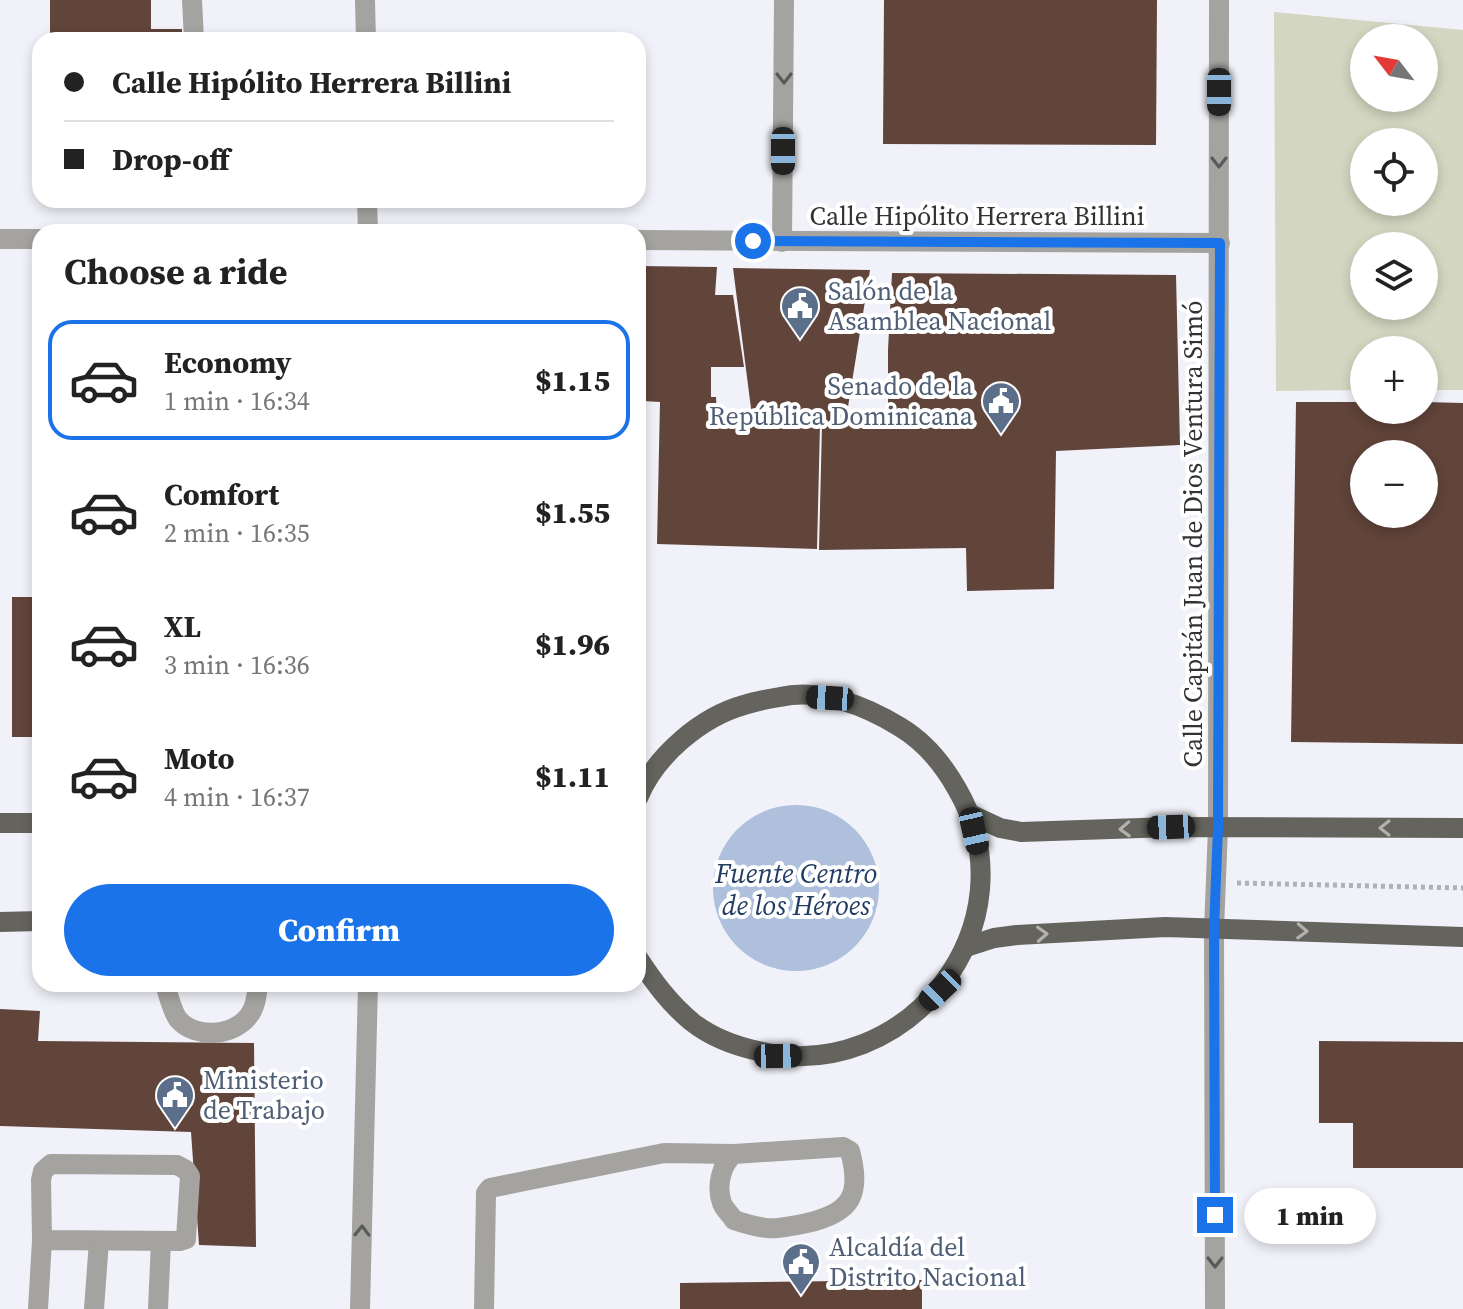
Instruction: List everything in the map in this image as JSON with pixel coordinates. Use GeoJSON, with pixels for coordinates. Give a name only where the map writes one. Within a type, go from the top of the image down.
{"type":"FeatureCollection","features":[{"type":"Feature","properties":{"kind":"main road"},"geometry":{"type":"LineString","coordinates":[[646,784],[667,754],[701,725],[742,705],[785,696],[830,698],[873,711],[911,734],[943,766],[970,814],[981,878],[977,908],[966,947],[940,990],[907,1021],[867,1044],[824,1056],[778,1056],[734,1046],[694,1024],[661,993],[646,970]]}},
{"type":"Feature","properties":{"kind":"main road"},"geometry":{"type":"LineString","coordinates":[[970,814],[1000,828],[1021,832],[1463,828]]}},
{"type":"Feature","properties":{"kind":"main road"},"geometry":{"type":"LineString","coordinates":[[0,823],[32,823]]}},
{"type":"Feature","properties":{"kind":"main road"},"geometry":{"type":"LineString","coordinates":[[0,922],[32,921]]}},
{"type":"Feature","properties":{"kind":"main road"},"geometry":{"type":"LineString","coordinates":[[966,947],[1017,935],[1165,927],[1463,937]]}},
{"type":"Feature","properties":{"kind":"street"},"geometry":{"type":"LineString","coordinates":[[192,0],[194,32]]}},
{"type":"Feature","properties":{"kind":"street"},"geometry":{"type":"LineString","coordinates":[[365,0],[366,32]]}},
{"type":"Feature","properties":{"kind":"street"},"geometry":{"type":"LineString","coordinates":[[782,242],[784,0]]}},
{"type":"Feature","properties":{"kind":"street","name":"Calle Capitán Juan de Dios Ventura Simó"},"geometry":{"type":"LineString","coordinates":[[1215,1309],[1219,0]]}},
{"type":"Feature","properties":{"kind":"street"},"geometry":{"type":"LineString","coordinates":[[0,239],[32,239]]}},
{"type":"Feature","properties":{"kind":"street","name":"Calle Hipólito Herrera Billini"},"geometry":{"type":"LineString","coordinates":[[646,240],[1220,243]]}},
{"type":"Feature","properties":{"kind":"street"},"geometry":{"type":"LineString","coordinates":[[168,992],[178,1019],[208,1034],[233,1029],[250,1015],[256,992]]}},
{"type":"Feature","properties":{"kind":"street"},"geometry":{"type":"LineString","coordinates":[[360,1309],[368,992]]}},
{"type":"Feature","properties":{"kind":"street"},"geometry":{"type":"LineString","coordinates":[[484,1309],[486,1193],[490,1188],[664,1153],[734,1154],[843,1147],[850,1151],[853,1161],[855,1177],[852,1197],[841,1211],[829,1219],[776,1230],[734,1220],[721,1202],[721,1169],[734,1154]]}},
{"type":"Feature","properties":{"kind":"street"},"geometry":{"type":"LineString","coordinates":[[38,1309],[41,1180],[43,1171],[51,1164],[177,1165],[190,1176],[186,1239],[42,1240]]}},
{"type":"Feature","properties":{"kind":"street"},"geometry":{"type":"LineString","coordinates":[[94,1309],[99,1241]]}},
{"type":"Feature","properties":{"kind":"street"},"geometry":{"type":"LineString","coordinates":[[158,1309],[161,1241]]}},
{"type":"Feature","properties":{"kind":"path"},"geometry":{"type":"LineString","coordinates":[[1216,882],[1463,888]]}},
{"type":"Feature","properties":{"kind":"green space"},"geometry":{"type":"Polygon","coordinates":[[[1274,12],[1400,24],[1350,24],[1350,112],[1438,112],[1438,28],[1463,30],[1463,390],[1438,390],[1438,336],[1350,336],[1350,390],[1276,391],[1274,12]]]}},
{"type":"Feature","properties":{"kind":"water","name":"Fuente Centro de los Héroes"},"geometry":{"type":"Polygon","coordinates":[[[796,805],[828,812],[854,830],[872,856],[879,888],[872,920],[854,946],[828,964],[796,971],[764,964],[738,946],[720,920],[713,888],[720,856],[738,830],[764,812],[796,805]]]}},
{"type":"Feature","properties":{"kind":"building"},"geometry":{"type":"Polygon","coordinates":[[[50,0],[151,0],[151,29],[182,29],[182,32],[50,32],[50,0]]]}},
{"type":"Feature","properties":{"kind":"building"},"geometry":{"type":"Polygon","coordinates":[[[884,0],[1157,0],[1156,145],[883,144],[884,0]]]}},
{"type":"Feature","properties":{"kind":"building"},"geometry":{"type":"Polygon","coordinates":[[[646,266],[717,267],[715,295],[733,295],[744,367],[711,367],[711,397],[716,397],[717,420],[734,420],[734,424],[758,424],[757,411],[752,416],[733,268],[870,270],[847,413],[842,415],[843,424],[776,424],[820,425],[817,549],[657,544],[660,402],[646,401],[646,266]]]}},
{"type":"Feature","properties":{"kind":"building","name":"Senado de la República Dominicana"},"geometry":{"type":"Polygon","coordinates":[[[892,273],[1176,275],[1180,445],[1056,451],[1054,589],[967,591],[966,548],[819,550],[822,425],[888,425],[892,273]]]}},
{"type":"Feature","properties":{"kind":"building"},"geometry":{"type":"Polygon","coordinates":[[[1296,402],[1350,402],[1350,424],[1438,424],[1438,402],[1463,403],[1463,744],[1291,742],[1296,402]]]}},
{"type":"Feature","properties":{"kind":"building"},"geometry":{"type":"Polygon","coordinates":[[[12,597],[32,597],[32,737],[12,737],[12,597]]]}},
{"type":"Feature","properties":{"kind":"building","name":"Ministerio de Trabajo"},"geometry":{"type":"Polygon","coordinates":[[[0,1009],[40,1011],[38,1041],[254,1043],[256,1247],[199,1245],[191,1132],[0,1126],[0,1009]]]}},
{"type":"Feature","properties":{"kind":"building"},"geometry":{"type":"Polygon","coordinates":[[[1319,1041],[1463,1042],[1463,1168],[1353,1168],[1353,1123],[1319,1123],[1319,1041]]]}},
{"type":"Feature","properties":{"kind":"building","name":"Alcaldía del Distrito Nacional"},"geometry":{"type":"Polygon","coordinates":[[[922,1280],[922,1309],[680,1309],[680,1283],[922,1280]]]}},
{"type":"Feature","properties":{"kind":"place","name":"Salón de la Asamblea Nacional"},"geometry":{"type":"Point","coordinates":[800,340]}},
{"type":"Feature","properties":{"kind":"place","name":"Senado de la República Dominicana"},"geometry":{"type":"Point","coordinates":[1001,435]}},
{"type":"Feature","properties":{"kind":"place","name":"Ministerio de Trabajo"},"geometry":{"type":"Point","coordinates":[175,1129]}},
{"type":"Feature","properties":{"kind":"place","name":"Alcaldía del Distrito Nacional"},"geometry":{"type":"Point","coordinates":[801,1296]}},
{"type":"Feature","properties":{"kind":"route"},"geometry":{"type":"LineString","coordinates":[[753,241],[1220,243],[1218,828],[1214,929],[1215,1215]]}}]}
